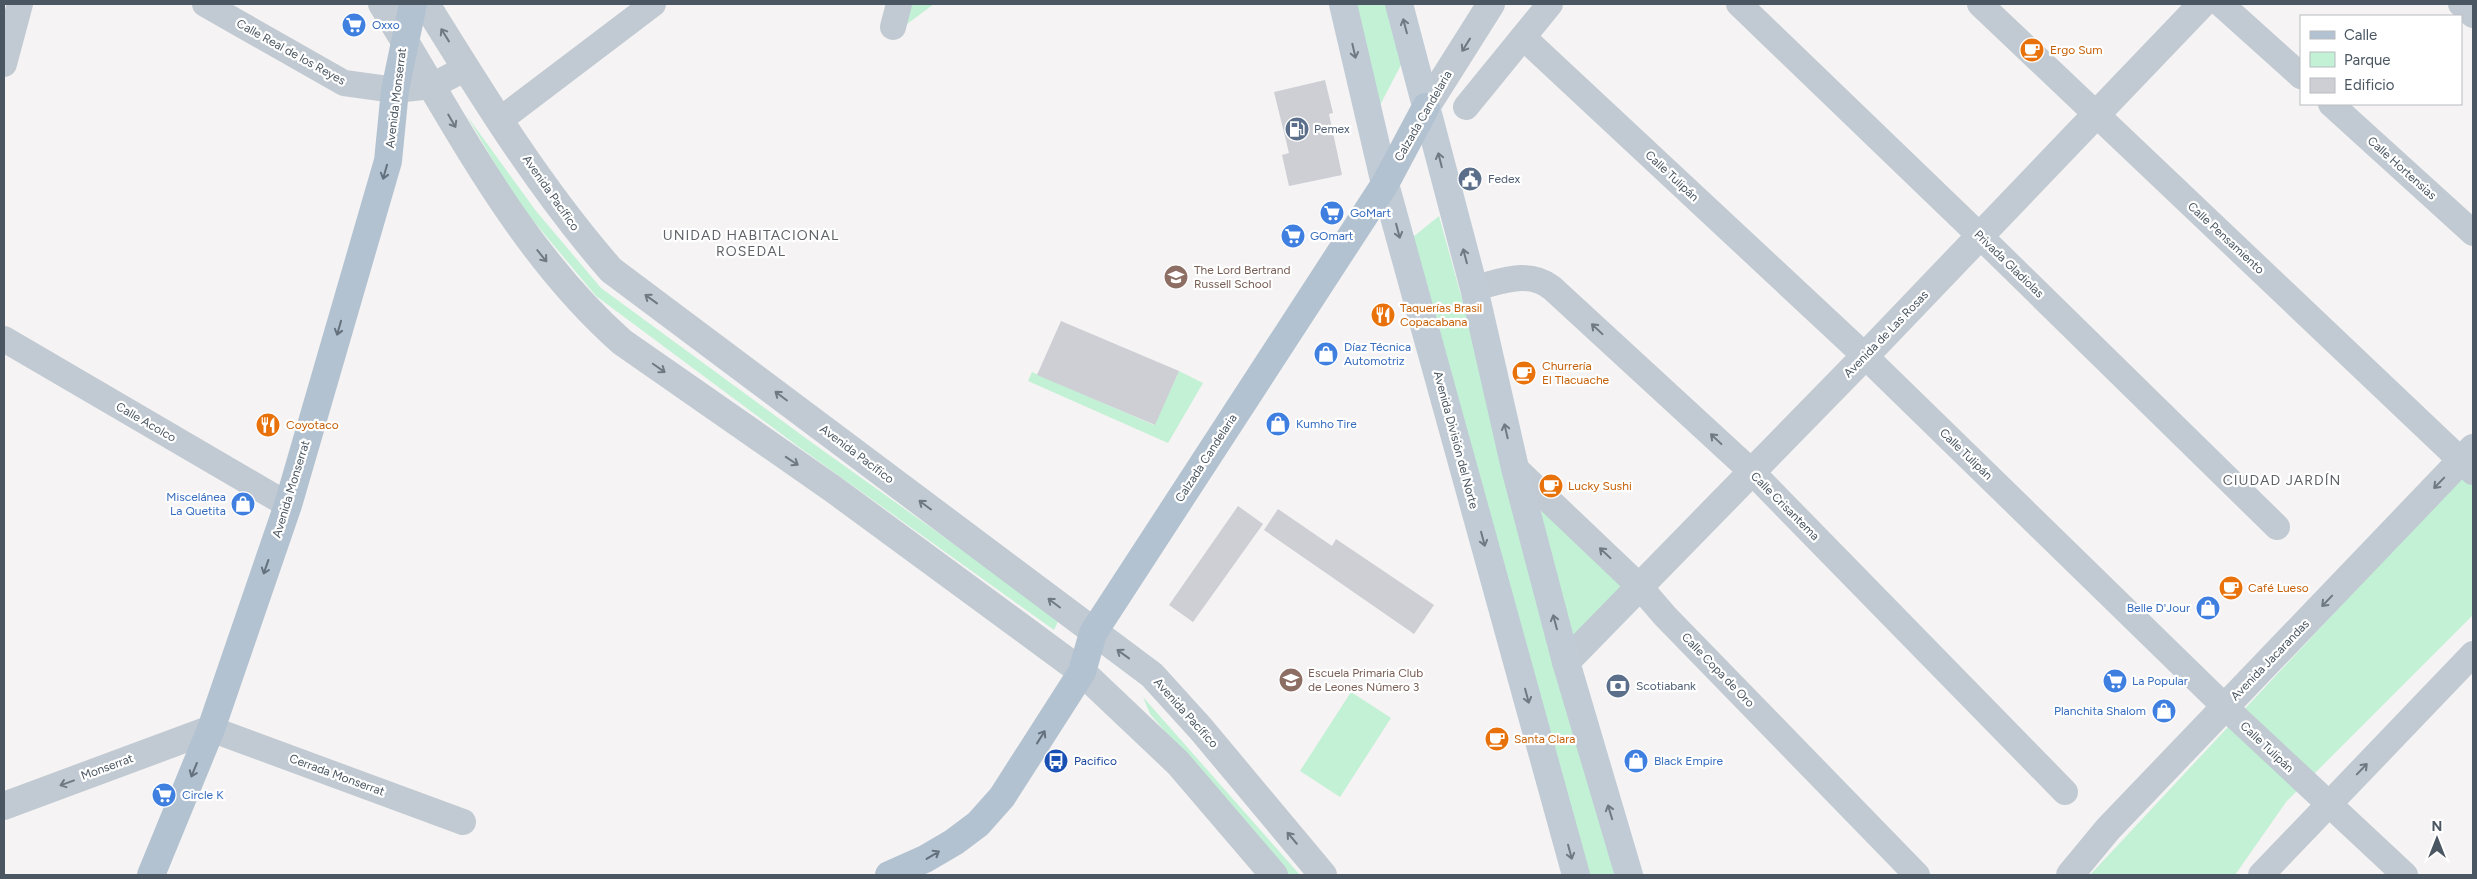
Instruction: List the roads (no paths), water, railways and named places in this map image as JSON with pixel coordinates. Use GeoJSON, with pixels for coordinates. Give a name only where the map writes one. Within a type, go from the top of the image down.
{"type":"FeatureCollection","features":[{"type":"Feature","properties":{"kind":"main road","name":"Avenida Monserrat"},"geometry":{"type":"LineString","coordinates":[[151,875],[211,729],[288,505],[388,161],[395,90],[404,39],[413,4]]}},
{"type":"Feature","properties":{"kind":"main road","name":"Avenida División del Norte"},"geometry":{"type":"LineString","coordinates":[[1343,4],[1385,184],[1576,875]]}},
{"type":"Feature","properties":{"kind":"main road"},"geometry":{"type":"LineString","coordinates":[[1399,4],[1474,288],[1515,468],[1566,662],[1629,875]]}},
{"type":"Feature","properties":{"kind":"main road","name":"Calzada Candelaria"},"geometry":{"type":"LineString","coordinates":[[889,875],[925,859],[978,824],[1002,797],[1082,672],[1093,632],[1385,184],[1426,107]]}},
{"type":"Feature","properties":{"kind":"street"},"geometry":{"type":"LineString","coordinates":[[4,64],[20,4]]}},
{"type":"Feature","properties":{"kind":"street","name":"Calle Real de los Reyes"},"geometry":{"type":"LineString","coordinates":[[205,4],[344,83],[395,90],[432,86],[466,68]]}},
{"type":"Feature","properties":{"kind":"street"},"geometry":{"type":"LineString","coordinates":[[382,4],[504,204],[542,256],[603,325],[622,342],[833,489],[1082,672],[1178,763],[1274,875]]}},
{"type":"Feature","properties":{"kind":"street","name":"Avenida Pacífico"},"geometry":{"type":"LineString","coordinates":[[426,4],[500,120],[574,228],[611,270],[1152,675],[1202,729],[1323,875]]}},
{"type":"Feature","properties":{"kind":"street"},"geometry":{"type":"LineString","coordinates":[[500,120],[653,4]]}},
{"type":"Feature","properties":{"kind":"street","name":"Calzada Candelaria"},"geometry":{"type":"LineString","coordinates":[[1426,107],[1492,4]]}},
{"type":"Feature","properties":{"kind":"street"},"geometry":{"type":"LineString","coordinates":[[1466,107],[1550,4]]}},
{"type":"Feature","properties":{"kind":"street","name":"Privada Gladiolas"},"geometry":{"type":"LineString","coordinates":[[1739,4],[1980,236],[2277,527]]}},
{"type":"Feature","properties":{"kind":"street","name":"Calle Pensamiento"},"geometry":{"type":"LineString","coordinates":[[1980,4],[2096,115],[2469,460]]}},
{"type":"Feature","properties":{"kind":"street","name":"Avenida de Las Rosas"},"geometry":{"type":"LineString","coordinates":[[1566,662],[1865,356],[2202,4]]}},
{"type":"Feature","properties":{"kind":"street"},"geometry":{"type":"LineString","coordinates":[[2221,4],[2300,75]]}},
{"type":"Feature","properties":{"kind":"street"},"geometry":{"type":"LineString","coordinates":[[2461,4],[2473,15]]}},
{"type":"Feature","properties":{"kind":"street","name":"Calle Tulipán"},"geometry":{"type":"LineString","coordinates":[[1523,37],[1865,356],[2225,707],[2405,875]]}},
{"type":"Feature","properties":{"kind":"street","name":"Calle Hortensias"},"geometry":{"type":"LineString","coordinates":[[2332,105],[2473,232]]}},
{"type":"Feature","properties":{"kind":"street","name":"Calle Crisantema"},"geometry":{"type":"LineString","coordinates":[[1474,288],[1524,276],[1541,280],[1752,472],[2065,792]]}},
{"type":"Feature","properties":{"kind":"street","name":"Calle Acolco"},"geometry":{"type":"LineString","coordinates":[[4,339],[288,505]]}},
{"type":"Feature","properties":{"kind":"street","name":"Avenida Jacarandas"},"geometry":{"type":"LineString","coordinates":[[2070,875],[2108,829],[2225,707],[2469,460]]}},
{"type":"Feature","properties":{"kind":"street","name":"Calle Copa de Oro"},"geometry":{"type":"LineString","coordinates":[[1515,468],[1640,587],[1665,616],[1917,875]]}},
{"type":"Feature","properties":{"kind":"street"},"geometry":{"type":"LineString","coordinates":[[2261,875],[2473,654]]}},
{"type":"Feature","properties":{"kind":"street","name":"Monserrat"},"geometry":{"type":"LineString","coordinates":[[4,806],[211,729]]}},
{"type":"Feature","properties":{"kind":"street","name":"Cerrada Monserrat"},"geometry":{"type":"LineString","coordinates":[[211,729],[463,822]]}},
{"type":"Feature","properties":{"kind":"place","name":"Oxxo"},"geometry":{"type":"Point","coordinates":[354,25]}},
{"type":"Feature","properties":{"kind":"place","name":"Ergo Sum"},"geometry":{"type":"Point","coordinates":[2032,50]}},
{"type":"Feature","properties":{"kind":"place","name":"Pemex"},"geometry":{"type":"Point","coordinates":[1297,129]}},
{"type":"Feature","properties":{"kind":"place","name":"Fedex"},"geometry":{"type":"Point","coordinates":[1470,179]}},
{"type":"Feature","properties":{"kind":"place","name":"GoMart"},"geometry":{"type":"Point","coordinates":[1332,213]}},
{"type":"Feature","properties":{"kind":"place","name":"GOmart"},"geometry":{"type":"Point","coordinates":[1293,236]}},
{"type":"Feature","properties":{"kind":"place","name":"The Lord Bertrand Russell School"},"geometry":{"type":"Point","coordinates":[1176,277]}},
{"type":"Feature","properties":{"kind":"place","name":"Taquerías Brasil Copacabana"},"geometry":{"type":"Point","coordinates":[1383,315]}},
{"type":"Feature","properties":{"kind":"place","name":"Díaz Técnica Automotriz"},"geometry":{"type":"Point","coordinates":[1326,354]}},
{"type":"Feature","properties":{"kind":"place","name":"Churrería El Tlacuache"},"geometry":{"type":"Point","coordinates":[1524,373]}},
{"type":"Feature","properties":{"kind":"place","name":"Kumho Tire"},"geometry":{"type":"Point","coordinates":[1278,424]}},
{"type":"Feature","properties":{"kind":"place","name":"Coyotaco"},"geometry":{"type":"Point","coordinates":[268,425]}},
{"type":"Feature","properties":{"kind":"place","name":"Lucky Sushi"},"geometry":{"type":"Point","coordinates":[1551,486]}},
{"type":"Feature","properties":{"kind":"place","name":"Miscelánea La Quetita"},"geometry":{"type":"Point","coordinates":[243,504]}},
{"type":"Feature","properties":{"kind":"place","name":"Café Lueso"},"geometry":{"type":"Point","coordinates":[2231,588]}},
{"type":"Feature","properties":{"kind":"place","name":"Belle D'Jour"},"geometry":{"type":"Point","coordinates":[2208,608]}},
{"type":"Feature","properties":{"kind":"place","name":"Escuela Primaria Club de Leones Número 3"},"geometry":{"type":"Point","coordinates":[1291,680]}},
{"type":"Feature","properties":{"kind":"place","name":"La Popular"},"geometry":{"type":"Point","coordinates":[2115,681]}},
{"type":"Feature","properties":{"kind":"place","name":"Scotiabank"},"geometry":{"type":"Point","coordinates":[1618,686]}},
{"type":"Feature","properties":{"kind":"place","name":"Planchita Shalom"},"geometry":{"type":"Point","coordinates":[2164,711]}},
{"type":"Feature","properties":{"kind":"place","name":"Santa Clara"},"geometry":{"type":"Point","coordinates":[1497,739]}},
{"type":"Feature","properties":{"kind":"place","name":"Pacifico"},"geometry":{"type":"Point","coordinates":[1056,761]}},
{"type":"Feature","properties":{"kind":"place","name":"Black Empire"},"geometry":{"type":"Point","coordinates":[1636,761]}},
{"type":"Feature","properties":{"kind":"place","name":"Circle K"},"geometry":{"type":"Point","coordinates":[164,795]}},
{"type":"Feature","properties":{"kind":"district","name":"UNIDAD HABITACIONAL ROSEDAL"},"geometry":{"type":"Point","coordinates":[751,244]}},
{"type":"Feature","properties":{"kind":"district","name":"CIUDAD JARDÍN"},"geometry":{"type":"Point","coordinates":[2282,480]}}]}
